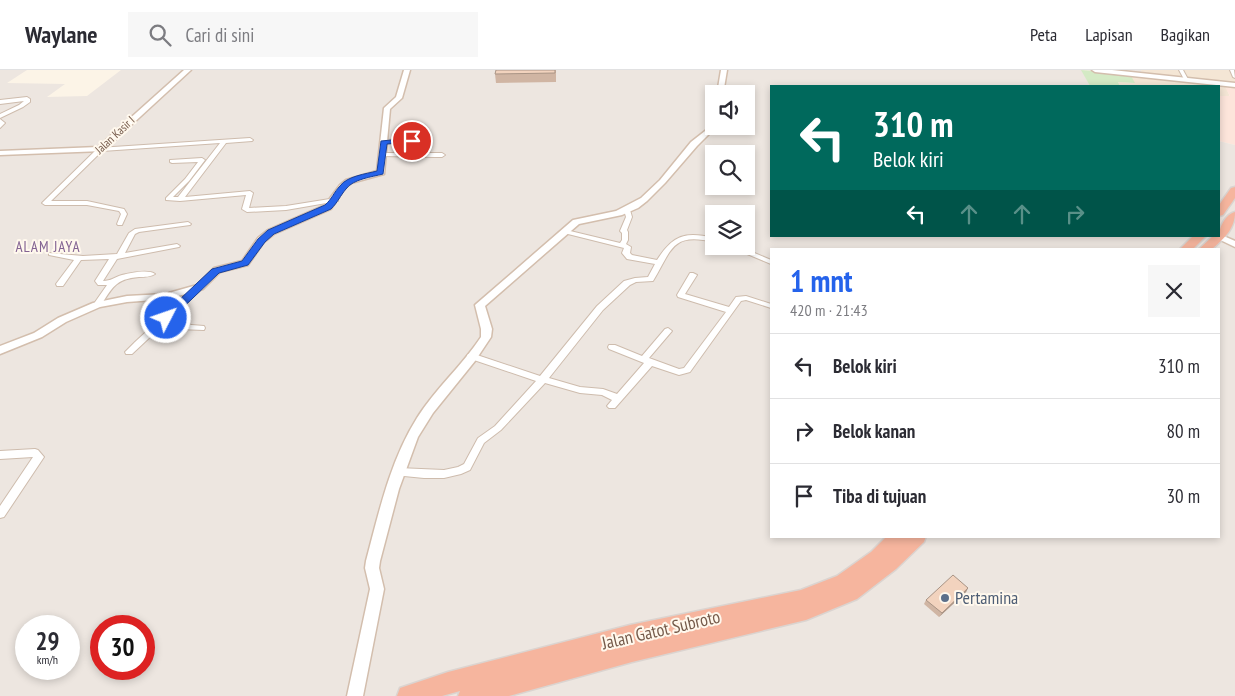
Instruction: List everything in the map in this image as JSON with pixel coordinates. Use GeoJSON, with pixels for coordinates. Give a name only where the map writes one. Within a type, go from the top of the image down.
{"type":"FeatureCollection","features":[{"type":"Feature","properties":{"kind":"highway"},"geometry":{"type":"LineString","coordinates":[[1220,212],[1235,190]]}},
{"type":"Feature","properties":{"kind":"highway"},"geometry":{"type":"LineString","coordinates":[[1220,233],[1235,215]]}},
{"type":"Feature","properties":{"kind":"highway"},"geometry":{"type":"LineString","coordinates":[[1187,248],[1199,237]]}},
{"type":"Feature","properties":{"kind":"highway"},"geometry":{"type":"LineString","coordinates":[[1206,248],[1217,237]]}},
{"type":"Feature","properties":{"kind":"highway","name":"Jalan Gatot Subroto"},"geometry":{"type":"LineString","coordinates":[[408,696],[448,683],[630,635],[802,599],[844,582],[878,558],[897,538]]}},
{"type":"Feature","properties":{"kind":"highway","name":"Jalan Gatot Subroto"},"geometry":{"type":"LineString","coordinates":[[469,696],[632,652],[806,611],[850,593],[889,563],[915,538]]}},
{"type":"Feature","properties":{"kind":"street","name":"Jalan Kasir I"},"geometry":{"type":"LineString","coordinates":[[120,224],[124,214],[122,210],[86,203],[45,203],[100,149],[188,70]]}},
{"type":"Feature","properties":{"kind":"street"},"geometry":{"type":"LineString","coordinates":[[130,352],[217,270],[245,263],[261,240],[271,232],[328,207],[336,200],[348,182],[381,172],[387,108],[399,98],[407,70]]}},
{"type":"Feature","properties":{"kind":"street"},"geometry":{"type":"LineString","coordinates":[[722,85],[724,70]]}},
{"type":"Feature","properties":{"kind":"street"},"geometry":{"type":"LineString","coordinates":[[1095,70],[1187,80],[1208,79],[1235,85]]}},
{"type":"Feature","properties":{"kind":"street"},"geometry":{"type":"LineString","coordinates":[[1181,70],[1187,80]]}},
{"type":"Feature","properties":{"kind":"street"},"geometry":{"type":"LineString","coordinates":[[1232,70],[1235,77]]}},
{"type":"Feature","properties":{"kind":"street"},"geometry":{"type":"LineString","coordinates":[[0,102],[27,99],[23,106],[6,111],[0,116]]}},
{"type":"Feature","properties":{"kind":"street"},"geometry":{"type":"LineString","coordinates":[[0,121],[2,123],[0,126]]}},
{"type":"Feature","properties":{"kind":"street"},"geometry":{"type":"LineString","coordinates":[[356,696],[377,589],[372,568],[373,561],[398,472],[408,444],[422,420],[442,391],[488,333],[487,327],[480,315],[479,308],[482,302],[580,220],[627,210],[654,189],[705,134]]}},
{"type":"Feature","properties":{"kind":"street"},"geometry":{"type":"LineString","coordinates":[[0,152],[100,149],[250,140]]}},
{"type":"Feature","properties":{"kind":"street"},"geometry":{"type":"LineString","coordinates":[[384,142],[412,141]]}},
{"type":"Feature","properties":{"kind":"street"},"geometry":{"type":"LineString","coordinates":[[180,199],[224,142]]}},
{"type":"Feature","properties":{"kind":"street"},"geometry":{"type":"LineString","coordinates":[[181,145],[172,159],[202,160],[187,180],[168,199],[250,193],[245,209],[247,210],[286,208],[336,200]]}},
{"type":"Feature","properties":{"kind":"street"},"geometry":{"type":"LineString","coordinates":[[383,155],[442,155]]}},
{"type":"Feature","properties":{"kind":"street"},"geometry":{"type":"LineString","coordinates":[[622,244],[625,240],[625,232],[623,231],[629,217],[627,210]]}},
{"type":"Feature","properties":{"kind":"street"},"geometry":{"type":"LineString","coordinates":[[111,283],[101,283],[99,281],[132,233],[137,230],[188,224]]}},
{"type":"Feature","properties":{"kind":"street"},"geometry":{"type":"LineString","coordinates":[[566,232],[622,244],[628,247],[626,253],[630,257],[660,263]]}},
{"type":"Feature","properties":{"kind":"street"},"geometry":{"type":"LineString","coordinates":[[398,472],[453,473],[467,467],[481,441],[498,428],[543,379],[600,308],[622,286],[632,281],[650,279],[678,238],[691,236],[705,238]]}},
{"type":"Feature","properties":{"kind":"street"},"geometry":{"type":"LineString","coordinates":[[1217,237],[1235,244]]}},
{"type":"Feature","properties":{"kind":"street"},"geometry":{"type":"LineString","coordinates":[[51,254],[78,259],[118,256],[178,246]]}},
{"type":"Feature","properties":{"kind":"street"},"geometry":{"type":"LineString","coordinates":[[754,255],[770,262]]}},
{"type":"Feature","properties":{"kind":"street"},"geometry":{"type":"LineString","coordinates":[[60,284],[78,259]]}},
{"type":"Feature","properties":{"kind":"street"},"geometry":{"type":"LineString","coordinates":[[98,305],[111,283],[118,277],[151,274]]}},
{"type":"Feature","properties":{"kind":"street"},"geometry":{"type":"LineString","coordinates":[[693,275],[681,295],[729,310]]}},
{"type":"Feature","properties":{"kind":"street"},"geometry":{"type":"LineString","coordinates":[[0,350],[38,335],[62,320],[98,305],[127,299],[165,297],[200,287]]}},
{"type":"Feature","properties":{"kind":"street"},"geometry":{"type":"LineString","coordinates":[[612,347],[679,372],[686,371],[736,301],[744,298],[770,306]]}},
{"type":"Feature","properties":{"kind":"street"},"geometry":{"type":"LineString","coordinates":[[162,321],[178,326],[201,328]]}},
{"type":"Feature","properties":{"kind":"street"},"geometry":{"type":"LineString","coordinates":[[612,406],[668,330]]}},
{"type":"Feature","properties":{"kind":"street"},"geometry":{"type":"LineString","coordinates":[[471,356],[580,390],[603,392],[619,398]]}},
{"type":"Feature","properties":{"kind":"street"},"geometry":{"type":"LineString","coordinates":[[0,455],[35,453],[39,457],[0,514]]}},
{"type":"Feature","properties":{"kind":"shaded area"},"geometry":{"type":"Polygon","coordinates":[[[0,70],[27,70],[7,83],[65,84],[47,97],[87,96],[121,70],[1082,70],[1090,85],[770,85],[770,237],[1220,237],[1220,141],[1235,145],[1235,696],[0,696],[0,70]]]}},
{"type":"Feature","properties":{"kind":"shaded area"},"geometry":{"type":"Polygon","coordinates":[[[1082,70],[1141,70],[1143,75],[1082,70]]]}},
{"type":"Feature","properties":{"kind":"shaded area"},"geometry":{"type":"Polygon","coordinates":[[[1141,70],[1235,70],[1235,88],[1226,87],[1230,97],[1220,96],[1220,85],[1120,85],[1118,82],[1134,83],[1130,74],[1143,75],[1141,70]]]}},
{"type":"Feature","properties":{"kind":"shaded area"},"geometry":{"type":"Polygon","coordinates":[[[1225,87],[1235,88],[1235,145],[1220,141],[1220,96],[1230,96],[1225,87]]]}},
{"type":"Feature","properties":{"kind":"green space"},"geometry":{"type":"Polygon","coordinates":[[[1081,70],[1130,74],[1135,83],[1118,82],[1120,85],[1089,85],[1081,70]]]}},
{"type":"Feature","properties":{"kind":"building"},"geometry":{"type":"Polygon","coordinates":[[[496,70],[555,70],[555,73],[495,74],[496,70]]]}},
{"type":"Feature","properties":{"kind":"building","name":"Pertamina"},"geometry":{"type":"Polygon","coordinates":[[[953,575],[968,588],[942,613],[926,600],[953,575]]]}},
{"type":"Feature","properties":{"kind":"place","name":"Pertamina"},"geometry":{"type":"Point","coordinates":[945,598]}},
{"type":"Feature","properties":{"kind":"district","name":"ALAM JAYA"},"geometry":{"type":"Point","coordinates":[48,247]}},
{"type":"Feature","properties":{"kind":"route"},"geometry":{"type":"LineString","coordinates":[[166,318],[215,271],[240,266],[245,263],[261,240],[271,232],[328,207],[336,200],[348,182],[381,172],[384,142],[412,141]]}}]}
